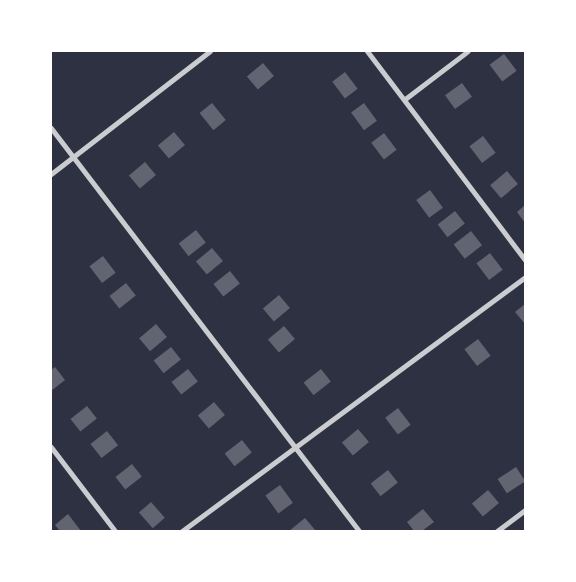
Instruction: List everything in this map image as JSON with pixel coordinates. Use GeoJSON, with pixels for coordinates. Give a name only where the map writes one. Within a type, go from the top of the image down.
{"type":"FeatureCollection","features":[{"type":"Feature","properties":{"kind":"street"},"geometry":{"type":"LineString","coordinates":[[51,174],[210,51]]}},
{"type":"Feature","properties":{"kind":"street"},"geometry":{"type":"LineString","coordinates":[[368,51],[525,260]]}},
{"type":"Feature","properties":{"kind":"street"},"geometry":{"type":"LineString","coordinates":[[405,99],[468,51]]}},
{"type":"Feature","properties":{"kind":"street"},"geometry":{"type":"LineString","coordinates":[[51,128],[359,531]]}},
{"type":"Feature","properties":{"kind":"street"},"geometry":{"type":"LineString","coordinates":[[182,531],[525,277]]}},
{"type":"Feature","properties":{"kind":"street"},"geometry":{"type":"LineString","coordinates":[[51,447],[115,531]]}},
{"type":"Feature","properties":{"kind":"street"},"geometry":{"type":"LineString","coordinates":[[497,531],[525,510]]}},
{"type":"Feature","properties":{"kind":"building"},"geometry":{"type":"Polygon","coordinates":[[[504,54],[517,71],[502,82],[490,65],[504,54]]]}},
{"type":"Feature","properties":{"kind":"building"},"geometry":{"type":"Polygon","coordinates":[[[263,63],[274,76],[258,90],[247,76],[263,63]]]}},
{"type":"Feature","properties":{"kind":"building"},"geometry":{"type":"Polygon","coordinates":[[[345,72],[358,89],[345,98],[332,82],[345,72]]]}},
{"type":"Feature","properties":{"kind":"building"},"geometry":{"type":"Polygon","coordinates":[[[462,83],[472,97],[455,109],[445,95],[462,83]]]}},
{"type":"Feature","properties":{"kind":"building"},"geometry":{"type":"Polygon","coordinates":[[[212,103],[226,120],[213,130],[200,113],[212,103]]]}},
{"type":"Feature","properties":{"kind":"building"},"geometry":{"type":"Polygon","coordinates":[[[364,103],[377,121],[364,130],[351,112],[364,103]]]}},
{"type":"Feature","properties":{"kind":"building"},"geometry":{"type":"Polygon","coordinates":[[[174,132],[185,145],[169,159],[158,145],[174,132]]]}},
{"type":"Feature","properties":{"kind":"building"},"geometry":{"type":"Polygon","coordinates":[[[384,133],[397,150],[384,159],[371,143],[384,133]]]}},
{"type":"Feature","properties":{"kind":"building"},"geometry":{"type":"Polygon","coordinates":[[[483,136],[496,153],[482,163],[469,146],[483,136]]]}},
{"type":"Feature","properties":{"kind":"building"},"geometry":{"type":"Polygon","coordinates":[[[145,162],[156,175],[140,189],[129,175],[145,162]]]}},
{"type":"Feature","properties":{"kind":"building"},"geometry":{"type":"Polygon","coordinates":[[[507,171],[518,184],[501,198],[490,185],[507,171]]]}},
{"type":"Feature","properties":{"kind":"building"},"geometry":{"type":"Polygon","coordinates":[[[430,190],[443,208],[429,218],[416,200],[430,190]]]}},
{"type":"Feature","properties":{"kind":"building"},"geometry":{"type":"Polygon","coordinates":[[[525,205],[525,223],[517,212],[525,205]]]}},
{"type":"Feature","properties":{"kind":"building"},"geometry":{"type":"Polygon","coordinates":[[[455,211],[465,224],[448,237],[438,225],[455,211]]]}},
{"type":"Feature","properties":{"kind":"building"},"geometry":{"type":"Polygon","coordinates":[[[196,230],[206,243],[189,256],[179,244],[196,230]]]}},
{"type":"Feature","properties":{"kind":"building"},"geometry":{"type":"Polygon","coordinates":[[[471,231],[482,245],[465,259],[454,245],[471,231]]]}},
{"type":"Feature","properties":{"kind":"building"},"geometry":{"type":"Polygon","coordinates":[[[212,248],[223,261],[207,275],[196,261],[212,248]]]}},
{"type":"Feature","properties":{"kind":"building"},"geometry":{"type":"Polygon","coordinates":[[[490,253],[503,270],[489,280],[476,263],[490,253]]]}},
{"type":"Feature","properties":{"kind":"building"},"geometry":{"type":"Polygon","coordinates":[[[103,256],[116,273],[102,283],[89,266],[103,256]]]}},
{"type":"Feature","properties":{"kind":"building"},"geometry":{"type":"Polygon","coordinates":[[[230,271],[240,284],[223,297],[213,284],[230,271]]]}},
{"type":"Feature","properties":{"kind":"building"},"geometry":{"type":"Polygon","coordinates":[[[126,283],[136,296],[119,309],[109,296],[126,283]]]}},
{"type":"Feature","properties":{"kind":"building"},"geometry":{"type":"Polygon","coordinates":[[[279,295],[290,308],[274,322],[263,308],[279,295]]]}},
{"type":"Feature","properties":{"kind":"building"},"geometry":{"type":"Polygon","coordinates":[[[525,304],[525,324],[515,312],[525,304]]]}},
{"type":"Feature","properties":{"kind":"building"},"geometry":{"type":"Polygon","coordinates":[[[156,324],[167,337],[150,351],[139,338],[156,324]]]}},
{"type":"Feature","properties":{"kind":"building"},"geometry":{"type":"Polygon","coordinates":[[[284,326],[295,339],[279,353],[268,339],[284,326]]]}},
{"type":"Feature","properties":{"kind":"building"},"geometry":{"type":"Polygon","coordinates":[[[478,339],[491,356],[477,366],[464,349],[478,339]]]}},
{"type":"Feature","properties":{"kind":"building"},"geometry":{"type":"Polygon","coordinates":[[[171,347],[181,360],[164,373],[154,361],[171,347]]]}},
{"type":"Feature","properties":{"kind":"building"},"geometry":{"type":"Polygon","coordinates":[[[55,367],[65,380],[51,391],[51,370],[55,367]]]}},
{"type":"Feature","properties":{"kind":"building"},"geometry":{"type":"Polygon","coordinates":[[[188,369],[198,382],[181,395],[171,382],[188,369]]]}},
{"type":"Feature","properties":{"kind":"building"},"geometry":{"type":"Polygon","coordinates":[[[321,369],[331,382],[314,395],[304,383],[321,369]]]}},
{"type":"Feature","properties":{"kind":"building"},"geometry":{"type":"Polygon","coordinates":[[[214,402],[225,415],[209,429],[198,415],[214,402]]]}},
{"type":"Feature","properties":{"kind":"building"},"geometry":{"type":"Polygon","coordinates":[[[87,406],[97,419],[80,432],[70,419],[87,406]]]}},
{"type":"Feature","properties":{"kind":"building"},"geometry":{"type":"Polygon","coordinates":[[[398,408],[411,425],[398,434],[385,418],[398,408]]]}},
{"type":"Feature","properties":{"kind":"building"},"geometry":{"type":"Polygon","coordinates":[[[358,429],[369,442],[353,456],[342,442],[358,429]]]}},
{"type":"Feature","properties":{"kind":"building"},"geometry":{"type":"Polygon","coordinates":[[[107,431],[118,445],[102,458],[90,444],[107,431]]]}},
{"type":"Feature","properties":{"kind":"building"},"geometry":{"type":"Polygon","coordinates":[[[242,440],[252,453],[235,466],[225,454],[242,440]]]}},
{"type":"Feature","properties":{"kind":"building"},"geometry":{"type":"Polygon","coordinates":[[[132,464],[142,477],[125,490],[115,477],[132,464]]]}},
{"type":"Feature","properties":{"kind":"building"},"geometry":{"type":"Polygon","coordinates":[[[516,467],[525,481],[507,493],[498,479],[516,467]]]}},
{"type":"Feature","properties":{"kind":"building"},"geometry":{"type":"Polygon","coordinates":[[[388,470],[398,483],[381,496],[371,484],[388,470]]]}},
{"type":"Feature","properties":{"kind":"building"},"geometry":{"type":"Polygon","coordinates":[[[280,485],[293,503],[278,513],[265,496],[280,485]]]}},
{"type":"Feature","properties":{"kind":"building"},"geometry":{"type":"Polygon","coordinates":[[[488,490],[499,503],[483,517],[472,503],[488,490]]]}},
{"type":"Feature","properties":{"kind":"building"},"geometry":{"type":"Polygon","coordinates":[[[151,502],[165,518],[153,528],[139,512],[151,502]]]}},
{"type":"Feature","properties":{"kind":"building"},"geometry":{"type":"Polygon","coordinates":[[[423,509],[434,522],[422,531],[414,531],[407,522],[423,509]]]}},
{"type":"Feature","properties":{"kind":"building"},"geometry":{"type":"Polygon","coordinates":[[[68,514],[81,531],[60,531],[55,525],[68,514]]]}},
{"type":"Feature","properties":{"kind":"building"},"geometry":{"type":"Polygon","coordinates":[[[305,518],[316,531],[289,531],[305,518]]]}}]}
